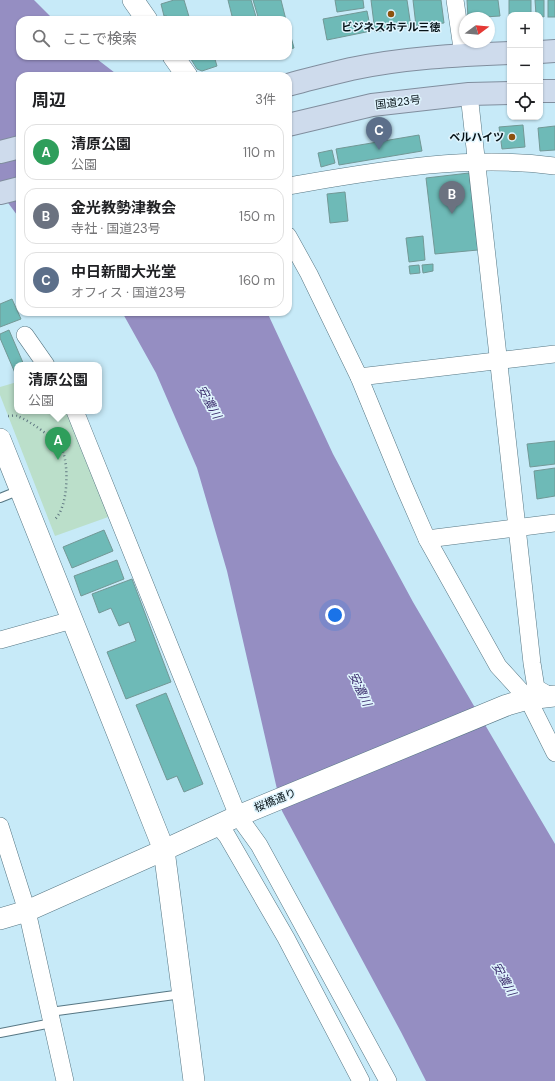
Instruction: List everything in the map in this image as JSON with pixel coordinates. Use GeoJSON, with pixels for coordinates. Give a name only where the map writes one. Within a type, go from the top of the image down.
{"type":"FeatureCollection","features":[{"type":"Feature","properties":{"kind":"highway"},"geometry":{"type":"LineString","coordinates":[[543,52],[555,51]]}},
{"type":"Feature","properties":{"kind":"highway"},"geometry":{"type":"LineString","coordinates":[[292,83],[352,69],[397,62],[463,55],[507,53]]}},
{"type":"Feature","properties":{"kind":"highway"},"geometry":{"type":"LineString","coordinates":[[543,91],[555,91]]}},
{"type":"Feature","properties":{"kind":"highway","name":"国道23号"},"geometry":{"type":"LineString","coordinates":[[292,124],[372,105],[469,94],[507,93]]}},
{"type":"Feature","properties":{"kind":"highway"},"geometry":{"type":"LineString","coordinates":[[0,152],[16,148]]}},
{"type":"Feature","properties":{"kind":"highway"},"geometry":{"type":"LineString","coordinates":[[0,192],[16,189]]}},
{"type":"Feature","properties":{"kind":"street"},"geometry":{"type":"LineString","coordinates":[[133,0],[144,16]]}},
{"type":"Feature","properties":{"kind":"street"},"geometry":{"type":"LineString","coordinates":[[455,0],[463,55]]}},
{"type":"Feature","properties":{"kind":"street"},"geometry":{"type":"LineString","coordinates":[[176,60],[184,72]]}},
{"type":"Feature","properties":{"kind":"street"},"geometry":{"type":"LineString","coordinates":[[469,94],[500,361],[532,663],[536,688],[552,696]]}},
{"type":"Feature","properties":{"kind":"street"},"geometry":{"type":"LineString","coordinates":[[292,185],[395,168],[477,162],[555,166]]}},
{"type":"Feature","properties":{"kind":"street"},"geometry":{"type":"LineString","coordinates":[[292,243],[309,274],[359,377],[427,539],[498,666],[528,699],[555,753]]}},
{"type":"Feature","properties":{"kind":"street"},"geometry":{"type":"LineString","coordinates":[[25,335],[44,362]]}},
{"type":"Feature","properties":{"kind":"street"},"geometry":{"type":"LineString","coordinates":[[359,377],[555,354]]}},
{"type":"Feature","properties":{"kind":"street"},"geometry":{"type":"LineString","coordinates":[[76,414],[238,816],[259,845],[388,1081]]}},
{"type":"Feature","properties":{"kind":"street"},"geometry":{"type":"LineString","coordinates":[[0,439],[164,850],[194,1081]]}},
{"type":"Feature","properties":{"kind":"street"},"geometry":{"type":"LineString","coordinates":[[427,539],[555,523]]}},
{"type":"Feature","properties":{"kind":"street"},"geometry":{"type":"LineString","coordinates":[[0,640],[72,620]]}},
{"type":"Feature","properties":{"kind":"street"},"geometry":{"type":"LineString","coordinates":[[512,682],[532,663]]}},
{"type":"Feature","properties":{"kind":"street","name":"桜橋通り"},"geometry":{"type":"LineString","coordinates":[[0,919],[27,910],[238,816],[507,705],[528,699],[552,696]]}},
{"type":"Feature","properties":{"kind":"street"},"geometry":{"type":"LineString","coordinates":[[218,825],[228,836],[286,938],[361,1081]]}},
{"type":"Feature","properties":{"kind":"street"},"geometry":{"type":"LineString","coordinates":[[0,826],[27,910],[65,1081]]}},
{"type":"Feature","properties":{"kind":"lane"},"geometry":{"type":"LineString","coordinates":[[0,498],[21,490]]}},
{"type":"Feature","properties":{"kind":"lane"},"geometry":{"type":"LineString","coordinates":[[0,1034],[51,1017],[183,994]]}},
{"type":"Feature","properties":{"kind":"path"},"geometry":{"type":"LineString","coordinates":[[8,416],[17,416],[29,422],[49,436],[63,452],[67,487],[65,499],[58,516],[49,522]]}},
{"type":"Feature","properties":{"kind":"green space"},"geometry":{"type":"Polygon","coordinates":[[[14,383],[14,414],[71,414],[111,516],[55,536],[0,395],[0,387],[14,383]]]}},
{"type":"Feature","properties":{"kind":"water"},"geometry":{"type":"Polygon","coordinates":[[[0,0],[34,0],[50,16],[16,16],[16,60],[98,60],[114,72],[16,72],[16,214],[0,192],[0,0]]]}},
{"type":"Feature","properties":{"kind":"water","name":"安濃川"},"geometry":{"type":"Polygon","coordinates":[[[124,316],[269,316],[333,454],[413,602],[555,844],[555,1081],[426,1081],[282,811],[227,571],[197,468],[156,373],[124,316]]]}},
{"type":"Feature","properties":{"kind":"building"},"geometry":{"type":"Polygon","coordinates":[[[174,0],[184,0],[189,16],[164,16],[161,4],[174,0]]]}},
{"type":"Feature","properties":{"kind":"building"},"geometry":{"type":"Polygon","coordinates":[[[228,0],[251,0],[256,16],[232,16],[228,0]]]}},
{"type":"Feature","properties":{"kind":"building"},"geometry":{"type":"Polygon","coordinates":[[[253,0],[281,0],[285,16],[258,16],[253,0]]]}},
{"type":"Feature","properties":{"kind":"building"},"geometry":{"type":"Polygon","coordinates":[[[335,0],[363,0],[364,8],[337,12],[335,0]]]}},
{"type":"Feature","properties":{"kind":"building","name":"ビジネスホテル三徳"},"geometry":{"type":"Polygon","coordinates":[[[371,0],[407,0],[411,27],[375,32],[371,0]]]}},
{"type":"Feature","properties":{"kind":"building"},"geometry":{"type":"Polygon","coordinates":[[[413,0],[441,0],[444,23],[416,26],[413,0]]]}},
{"type":"Feature","properties":{"kind":"building"},"geometry":{"type":"Polygon","coordinates":[[[467,0],[498,0],[500,16],[495,16],[495,12],[468,12],[467,0]]]}},
{"type":"Feature","properties":{"kind":"building"},"geometry":{"type":"Polygon","coordinates":[[[509,0],[531,0],[531,12],[509,12],[509,0]]]}},
{"type":"Feature","properties":{"kind":"building"},"geometry":{"type":"Polygon","coordinates":[[[535,0],[544,0],[544,17],[543,12],[536,12],[535,0]]]}},
{"type":"Feature","properties":{"kind":"building"},"geometry":{"type":"Polygon","coordinates":[[[548,0],[555,0],[555,17],[548,17],[548,0]]]}},
{"type":"Feature","properties":{"kind":"building"},"geometry":{"type":"Polygon","coordinates":[[[367,11],[371,31],[327,40],[323,19],[367,11]]]}},
{"type":"Feature","properties":{"kind":"building"},"geometry":{"type":"Polygon","coordinates":[[[191,60],[215,60],[217,66],[202,71],[197,69],[191,60]]]}},
{"type":"Feature","properties":{"kind":"building","name":"ベルハイツ"},"geometry":{"type":"Polygon","coordinates":[[[523,125],[525,147],[502,149],[499,127],[523,125]]]}},
{"type":"Feature","properties":{"kind":"building"},"geometry":{"type":"Polygon","coordinates":[[[555,126],[555,150],[540,151],[538,128],[555,126]]]}},
{"type":"Feature","properties":{"kind":"building"},"geometry":{"type":"Polygon","coordinates":[[[419,135],[422,151],[339,165],[336,149],[419,135]]]}},
{"type":"Feature","properties":{"kind":"building"},"geometry":{"type":"Polygon","coordinates":[[[332,150],[335,163],[321,167],[318,153],[332,150]]]}},
{"type":"Feature","properties":{"kind":"building"},"geometry":{"type":"Polygon","coordinates":[[[469,173],[478,250],[435,254],[426,178],[469,173]]]}},
{"type":"Feature","properties":{"kind":"building"},"geometry":{"type":"Polygon","coordinates":[[[345,192],[348,221],[330,223],[327,194],[345,192]]]}},
{"type":"Feature","properties":{"kind":"building"},"geometry":{"type":"Polygon","coordinates":[[[423,236],[425,260],[409,262],[406,238],[423,236]]]}},
{"type":"Feature","properties":{"kind":"building"},"geometry":{"type":"Polygon","coordinates":[[[433,264],[433,271],[423,273],[422,265],[433,264]]]}},
{"type":"Feature","properties":{"kind":"building"},"geometry":{"type":"Polygon","coordinates":[[[419,265],[420,273],[410,274],[409,266],[419,265]]]}},
{"type":"Feature","properties":{"kind":"building"},"geometry":{"type":"Polygon","coordinates":[[[12,299],[16,308],[16,316],[20,316],[21,319],[0,327],[0,304],[12,299]]]}},
{"type":"Feature","properties":{"kind":"building"},"geometry":{"type":"Polygon","coordinates":[[[9,330],[23,362],[14,362],[14,371],[0,338],[0,334],[9,330]]]}},
{"type":"Feature","properties":{"kind":"building"},"geometry":{"type":"Polygon","coordinates":[[[555,441],[555,464],[530,467],[527,444],[555,441]]]}},
{"type":"Feature","properties":{"kind":"building"},"geometry":{"type":"Polygon","coordinates":[[[555,468],[555,496],[537,499],[534,471],[555,468]]]}},
{"type":"Feature","properties":{"kind":"building"},"geometry":{"type":"Polygon","coordinates":[[[104,530],[113,551],[72,568],[63,547],[104,530]]]}},
{"type":"Feature","properties":{"kind":"building"},"geometry":{"type":"Polygon","coordinates":[[[117,560],[124,579],[81,596],[74,576],[117,560]]]}},
{"type":"Feature","properties":{"kind":"building"},"geometry":{"type":"Polygon","coordinates":[[[132,579],[171,682],[126,699],[107,652],[136,641],[129,622],[119,626],[111,608],[99,613],[92,594],[132,579]]]}},
{"type":"Feature","properties":{"kind":"building"},"geometry":{"type":"Polygon","coordinates":[[[166,693],[203,784],[184,792],[177,776],[167,780],[136,705],[166,693]]]}},
{"type":"Feature","properties":{"kind":"place","name":"ビジネスホテル三徳"},"geometry":{"type":"Point","coordinates":[391,14]}},
{"type":"Feature","properties":{"kind":"place","name":"ベルハイツ"},"geometry":{"type":"Point","coordinates":[512,137]}},
{"type":"Feature","properties":{"kind":"place","name":"中日新聞大光堂"},"geometry":{"type":"Point","coordinates":[379,150]}},
{"type":"Feature","properties":{"kind":"place","name":"金光教勢津教会"},"geometry":{"type":"Point","coordinates":[452,214]}},
{"type":"Feature","properties":{"kind":"place","name":"清原公園"},"geometry":{"type":"Point","coordinates":[58,460]}}]}
